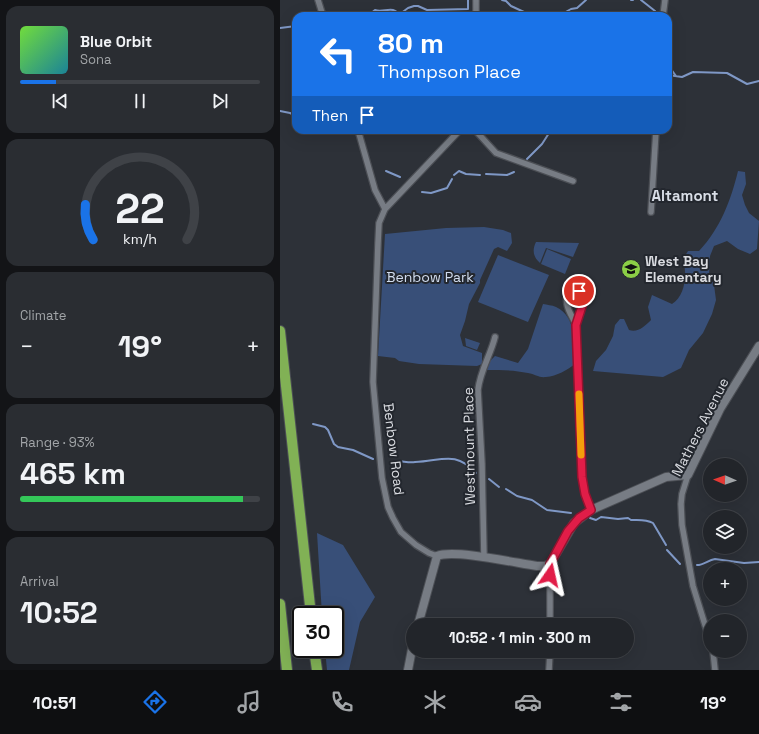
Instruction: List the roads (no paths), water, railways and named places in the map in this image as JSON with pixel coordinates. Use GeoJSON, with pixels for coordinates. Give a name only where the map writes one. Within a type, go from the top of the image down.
{"type":"FeatureCollection","features":[{"type":"Feature","properties":{"kind":"highway"},"geometry":{"type":"LineString","coordinates":[[280,331],[310,606]]}},
{"type":"Feature","properties":{"kind":"highway"},"geometry":{"type":"LineString","coordinates":[[280,604],[287,670]]}},
{"type":"Feature","properties":{"kind":"highway"},"geometry":{"type":"LineString","coordinates":[[315,658],[317,670]]}},
{"type":"Feature","properties":{"kind":"street"},"geometry":{"type":"LineString","coordinates":[[318,0],[322,12]]}},
{"type":"Feature","properties":{"kind":"street"},"geometry":{"type":"LineString","coordinates":[[476,0],[476,12]]}},
{"type":"Feature","properties":{"kind":"street"},"geometry":{"type":"LineString","coordinates":[[664,12],[665,0]]}},
{"type":"Feature","properties":{"kind":"street"},"geometry":{"type":"LineString","coordinates":[[359,134],[375,190],[385,209],[456,134]]}},
{"type":"Feature","properties":{"kind":"street"},"geometry":{"type":"LineString","coordinates":[[479,134],[496,153],[573,181]]}},
{"type":"Feature","properties":{"kind":"street"},"geometry":{"type":"LineString","coordinates":[[651,212],[656,134]]}},
{"type":"Feature","properties":{"kind":"street","name":"Benbow Road"},"geometry":{"type":"LineString","coordinates":[[385,209],[379,223],[373,382],[382,478],[388,507],[401,532],[416,545],[437,556]]}},
{"type":"Feature","properties":{"kind":"street"},"geometry":{"type":"LineString","coordinates":[[576,325],[566,302],[567,296],[570,292],[576,290],[582,293],[584,297],[576,325],[582,477],[585,494],[591,510]]}},
{"type":"Feature","properties":{"kind":"street","name":"Westmount Place"},"geometry":{"type":"LineString","coordinates":[[484,557],[478,390],[480,379],[492,350],[495,337]]}},
{"type":"Feature","properties":{"kind":"street","name":"Mathers Avenue"},"geometry":{"type":"LineString","coordinates":[[703,618],[693,586],[682,525],[681,499],[688,475],[720,409],[759,346]]}},
{"type":"Feature","properties":{"kind":"street"},"geometry":{"type":"LineString","coordinates":[[550,618],[550,564],[574,523],[591,510],[666,477],[688,475]]}},
{"type":"Feature","properties":{"kind":"street"},"geometry":{"type":"LineString","coordinates":[[420,618],[437,556],[446,553],[484,557],[537,566],[545,566],[550,564]]}},
{"type":"Feature","properties":{"kind":"street"},"geometry":{"type":"LineString","coordinates":[[408,670],[410,658]]}},
{"type":"Feature","properties":{"kind":"street"},"geometry":{"type":"LineString","coordinates":[[549,670],[550,658]]}},
{"type":"Feature","properties":{"kind":"street"},"geometry":{"type":"LineString","coordinates":[[714,658],[715,670]]}},
{"type":"Feature","properties":{"kind":"waterway"},"geometry":{"type":"LineString","coordinates":[[403,12],[414,6],[427,10],[468,9],[468,0]]}},
{"type":"Feature","properties":{"kind":"waterway"},"geometry":{"type":"LineString","coordinates":[[502,0],[524,12]]}},
{"type":"Feature","properties":{"kind":"waterway"},"geometry":{"type":"LineString","coordinates":[[566,12],[577,8],[586,0]]}},
{"type":"Feature","properties":{"kind":"waterway"},"geometry":{"type":"LineString","coordinates":[[641,0],[655,11]]}},
{"type":"Feature","properties":{"kind":"waterway"},"geometry":{"type":"LineString","coordinates":[[372,12],[375,10],[394,10],[397,12]]}},
{"type":"Feature","properties":{"kind":"waterway"},"geometry":{"type":"LineString","coordinates":[[280,28],[292,26]]}},
{"type":"Feature","properties":{"kind":"waterway"},"geometry":{"type":"LineString","coordinates":[[672,70],[676,76]]}},
{"type":"Feature","properties":{"kind":"waterway"},"geometry":{"type":"LineString","coordinates":[[672,76],[682,77],[693,72],[727,73],[747,84],[759,81]]}},
{"type":"Feature","properties":{"kind":"waterway"},"geometry":{"type":"LineString","coordinates":[[280,111],[292,114]]}},
{"type":"Feature","properties":{"kind":"waterway"},"geometry":{"type":"LineString","coordinates":[[527,159],[542,144],[548,134]]}},
{"type":"Feature","properties":{"kind":"waterway"},"geometry":{"type":"LineString","coordinates":[[386,171],[400,177]]}},
{"type":"Feature","properties":{"kind":"waterway"},"geometry":{"type":"LineString","coordinates":[[454,175],[459,171],[466,174],[480,175]]}},
{"type":"Feature","properties":{"kind":"waterway"},"geometry":{"type":"LineString","coordinates":[[486,174],[507,175],[514,172]]}},
{"type":"Feature","properties":{"kind":"waterway"},"geometry":{"type":"LineString","coordinates":[[422,192],[431,193],[447,188],[452,179]]}},
{"type":"Feature","properties":{"kind":"waterway"},"geometry":{"type":"LineString","coordinates":[[313,424],[325,427],[328,430],[334,444],[338,447],[353,450],[373,459]]}},
{"type":"Feature","properties":{"kind":"waterway"},"geometry":{"type":"LineString","coordinates":[[397,461],[413,462],[448,458],[455,459],[461,461],[476,473]]}},
{"type":"Feature","properties":{"kind":"waterway"},"geometry":{"type":"LineString","coordinates":[[489,479],[499,487]]}},
{"type":"Feature","properties":{"kind":"waterway"},"geometry":{"type":"LineString","coordinates":[[506,489],[517,496],[532,500],[547,510],[571,513]]}},
{"type":"Feature","properties":{"kind":"waterway"},"geometry":{"type":"LineString","coordinates":[[590,518],[596,520],[601,517],[618,519],[628,518],[631,520],[648,521],[653,523],[666,545]]}},
{"type":"Feature","properties":{"kind":"waterway"},"geometry":{"type":"LineString","coordinates":[[667,550],[680,564]]}},
{"type":"Feature","properties":{"kind":"waterway"},"geometry":{"type":"LineString","coordinates":[[697,565],[715,559],[744,563],[759,562]]}},
{"type":"Feature","properties":{"kind":"place","name":"West Bay Elementary"},"geometry":{"type":"Point","coordinates":[631,269]}},
{"type":"Feature","properties":{"kind":"district","name":"Altamont"},"geometry":{"type":"Point","coordinates":[685,196]}},
{"type":"Feature","properties":{"kind":"park label","name":"Benbow Park"},"geometry":{"type":"Point","coordinates":[430,277]}}]}
